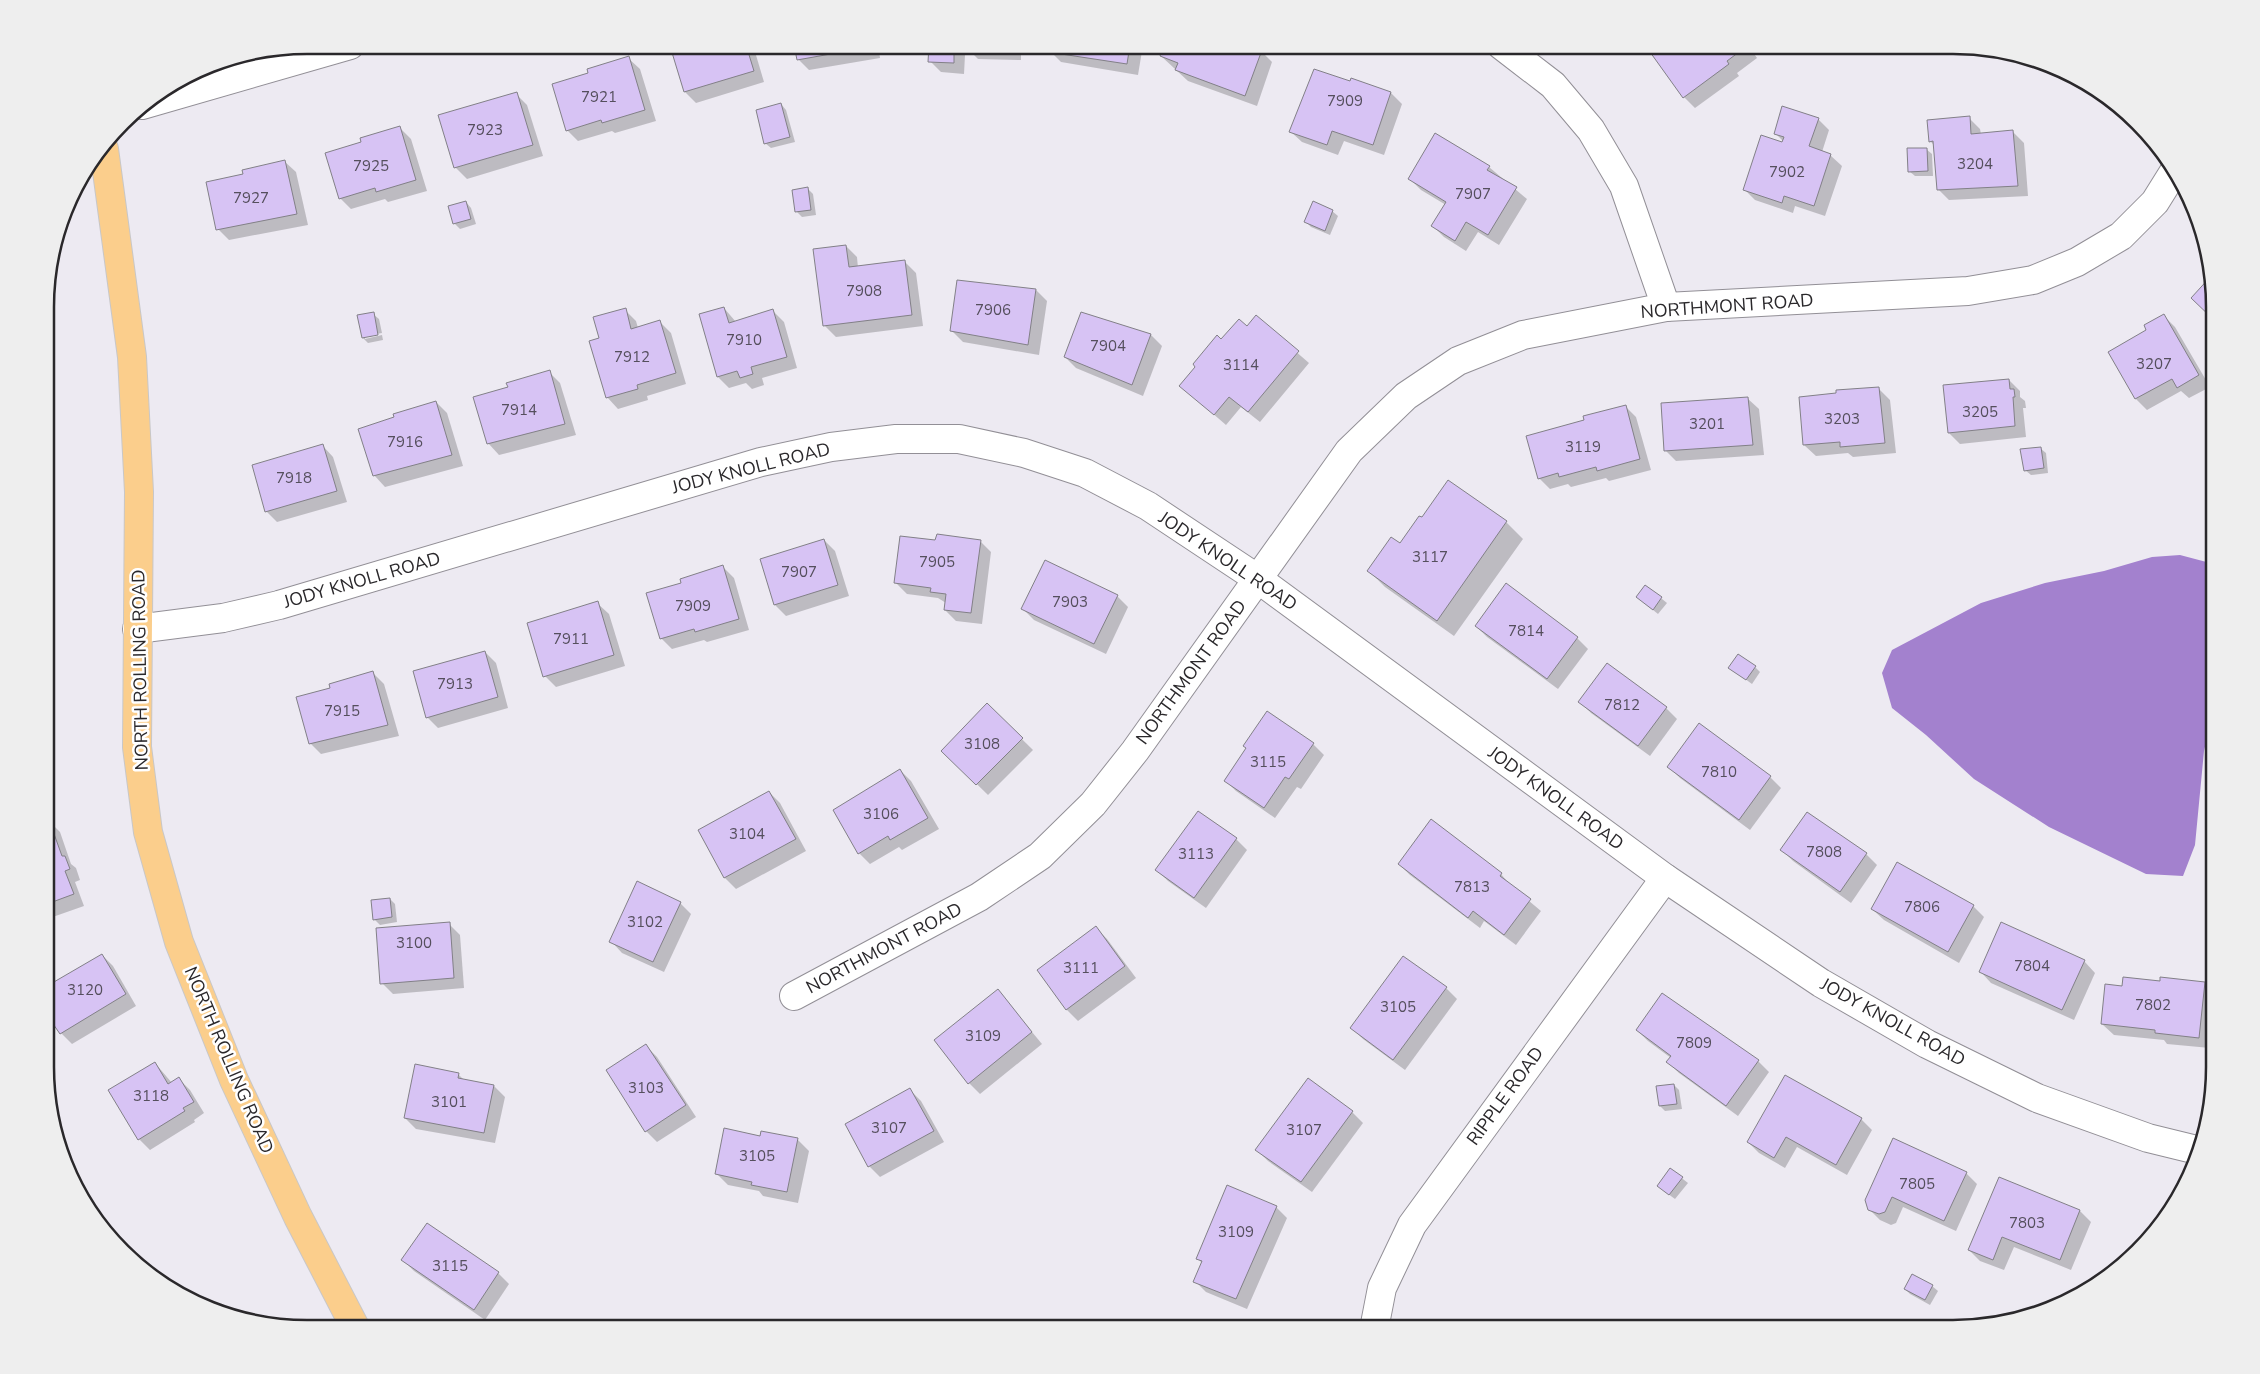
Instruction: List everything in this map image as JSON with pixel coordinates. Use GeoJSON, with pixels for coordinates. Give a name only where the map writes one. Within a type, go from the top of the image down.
{"type":"FeatureCollection","features":[{"type":"Feature","properties":{"kind":"main road","name":"NORTH ROLLING ROAD"},"geometry":{"type":"LineString","coordinates":[[105,155],[132,358],[139,492],[137,747],[148,832],[179,942],[234,1080],[298,1217],[351,1320]]}},
{"type":"Feature","properties":{"kind":"street"},"geometry":{"type":"LineString","coordinates":[[162,99],[319,54]]}},
{"type":"Feature","properties":{"kind":"street"},"geometry":{"type":"LineString","coordinates":[[1513,54],[1553,85],[1591,130],[1624,186],[1666,307]]}},
{"type":"Feature","properties":{"kind":"street","name":"NORTHMONT ROAD"},"geometry":{"type":"LineString","coordinates":[[794,996],[979,897],[1040,856],[1093,804],[1129,758],[1349,451],[1406,396],[1458,361],[1523,335],[1666,307],[1968,292],[2033,280],[2077,262],[2121,236],[2155,202],[2170,177]]}},
{"type":"Feature","properties":{"kind":"street","name":"JODY KNOLL ROAD"},"geometry":{"type":"LineString","coordinates":[[137,629],[223,618],[279,605],[761,462],[831,447],[896,439],[959,439],[1024,453],[1085,473],[1148,506],[1258,579],[1665,878],[1821,983],[1927,1044],[2036,1098],[2148,1138],[2192,1150]]}},
{"type":"Feature","properties":{"kind":"street","name":"RIPPLE ROAD"},"geometry":{"type":"LineString","coordinates":[[1376,1320],[1382,1288],[1412,1225],[1665,878]]}},
{"type":"Feature","properties":{"kind":"shaded area"},"geometry":{"type":"Polygon","coordinates":[[[2180,555],[2206,562],[2206,742],[2195,845],[2183,876],[2146,874],[2049,827],[1974,779],[1926,735],[1892,708],[1882,673],[1892,650],[1981,603],[2045,583],[2104,571],[2152,557],[2180,555]]]}},
{"type":"Feature","properties":{"kind":"building"},"geometry":{"type":"Polygon","coordinates":[[[672,54],[749,54],[754,71],[684,92],[672,54]]]}},
{"type":"Feature","properties":{"kind":"building"},"geometry":{"type":"Polygon","coordinates":[[[796,54],[831,54],[797,60],[796,54]]]}},
{"type":"Feature","properties":{"kind":"building"},"geometry":{"type":"Polygon","coordinates":[[[928,54],[954,54],[954,63],[928,62],[928,54]]]}},
{"type":"Feature","properties":{"kind":"building"},"geometry":{"type":"Polygon","coordinates":[[[1061,54],[1129,54],[1127,64],[1061,54]]]}},
{"type":"Feature","properties":{"kind":"building"},"geometry":{"type":"Polygon","coordinates":[[[1161,54],[1261,54],[1245,96],[1175,70],[1178,63],[1160,56],[1161,54]]]}},
{"type":"Feature","properties":{"kind":"building"},"geometry":{"type":"Polygon","coordinates":[[[1651,54],[1736,54],[1727,61],[1729,64],[1683,98],[1651,54]]]}},
{"type":"Feature","properties":{"kind":"building"},"geometry":{"type":"Polygon","coordinates":[[[629,56],[645,110],[602,123],[601,120],[566,131],[552,84],[588,73],[587,69],[629,56]]]}},
{"type":"Feature","properties":{"kind":"building"},"geometry":{"type":"Polygon","coordinates":[[[1314,69],[1350,81],[1351,78],[1391,92],[1373,145],[1332,131],[1327,145],[1289,132],[1314,69]]]}},
{"type":"Feature","properties":{"kind":"building"},"geometry":{"type":"Polygon","coordinates":[[[517,92],[533,145],[454,168],[438,115],[517,92]]]}},
{"type":"Feature","properties":{"kind":"building"},"geometry":{"type":"Polygon","coordinates":[[[781,103],[790,137],[764,144],[756,110],[781,103]]]}},
{"type":"Feature","properties":{"kind":"building"},"geometry":{"type":"Polygon","coordinates":[[[1782,106],[1819,118],[1809,146],[1831,154],[1814,206],[1784,196],[1782,203],[1743,190],[1761,135],[1782,142],[1784,137],[1774,134],[1782,106]]]}},
{"type":"Feature","properties":{"kind":"building"},"geometry":{"type":"Polygon","coordinates":[[[1970,116],[1971,134],[2013,130],[2018,186],[1937,190],[1933,141],[1929,142],[1927,120],[1970,116]]]}},
{"type":"Feature","properties":{"kind":"building"},"geometry":{"type":"Polygon","coordinates":[[[400,126],[416,180],[376,192],[375,188],[339,199],[325,153],[361,142],[360,138],[400,126]]]}},
{"type":"Feature","properties":{"kind":"building"},"geometry":{"type":"Polygon","coordinates":[[[1435,133],[1490,166],[1487,170],[1517,187],[1488,235],[1466,222],[1455,241],[1431,226],[1446,202],[1408,179],[1435,133]]]}},
{"type":"Feature","properties":{"kind":"building"},"geometry":{"type":"Polygon","coordinates":[[[1907,148],[1927,148],[1928,171],[1908,172],[1907,148]]]}},
{"type":"Feature","properties":{"kind":"building"},"geometry":{"type":"Polygon","coordinates":[[[285,160],[297,214],[216,230],[206,182],[243,174],[242,170],[285,160]]]}},
{"type":"Feature","properties":{"kind":"building"},"geometry":{"type":"Polygon","coordinates":[[[808,187],[811,210],[795,212],[792,190],[808,187]]]}},
{"type":"Feature","properties":{"kind":"building"},"geometry":{"type":"Polygon","coordinates":[[[466,201],[471,219],[453,224],[448,206],[466,201]]]}},
{"type":"Feature","properties":{"kind":"building"},"geometry":{"type":"Polygon","coordinates":[[[1313,201],[1333,210],[1325,231],[1304,222],[1313,201]]]}},
{"type":"Feature","properties":{"kind":"building"},"geometry":{"type":"Polygon","coordinates":[[[846,245],[849,267],[905,260],[912,315],[823,326],[813,249],[846,245]]]}},
{"type":"Feature","properties":{"kind":"building"},"geometry":{"type":"Polygon","coordinates":[[[957,280],[1036,289],[1028,345],[950,331],[957,280]]]}},
{"type":"Feature","properties":{"kind":"building"},"geometry":{"type":"Polygon","coordinates":[[[2205,283],[2206,312],[2191,298],[2205,283]]]}},
{"type":"Feature","properties":{"kind":"building"},"geometry":{"type":"Polygon","coordinates":[[[724,307],[729,323],[773,309],[787,357],[751,367],[753,374],[740,378],[737,371],[717,377],[699,314],[724,307]]]}},
{"type":"Feature","properties":{"kind":"building"},"geometry":{"type":"Polygon","coordinates":[[[626,308],[631,329],[660,320],[676,373],[637,385],[638,389],[606,398],[589,341],[599,338],[593,317],[626,308]]]}},
{"type":"Feature","properties":{"kind":"building"},"geometry":{"type":"Polygon","coordinates":[[[374,312],[378,335],[362,338],[357,315],[374,312]]]}},
{"type":"Feature","properties":{"kind":"building"},"geometry":{"type":"Polygon","coordinates":[[[1081,312],[1151,334],[1132,385],[1064,357],[1081,312]]]}},
{"type":"Feature","properties":{"kind":"building"},"geometry":{"type":"Polygon","coordinates":[[[2164,314],[2199,375],[2177,388],[2172,379],[2135,399],[2108,352],[2146,330],[2144,325],[2164,314]]]}},
{"type":"Feature","properties":{"kind":"building"},"geometry":{"type":"Polygon","coordinates":[[[1256,315],[1299,351],[1248,412],[1229,397],[1214,415],[1179,386],[1195,367],[1193,364],[1217,335],[1221,339],[1239,319],[1247,326],[1256,315]]]}},
{"type":"Feature","properties":{"kind":"building"},"geometry":{"type":"Polygon","coordinates":[[[550,370],[565,424],[487,444],[473,397],[508,387],[506,383],[550,370]]]}},
{"type":"Feature","properties":{"kind":"building"},"geometry":{"type":"Polygon","coordinates":[[[2009,379],[2010,389],[2014,389],[2015,426],[1948,433],[1943,385],[2009,379]]]}},
{"type":"Feature","properties":{"kind":"building"},"geometry":{"type":"Polygon","coordinates":[[[1879,387],[1885,443],[1840,447],[1840,442],[1803,445],[1799,397],[1836,393],[1836,390],[1879,387]]]}},
{"type":"Feature","properties":{"kind":"building"},"geometry":{"type":"Polygon","coordinates":[[[1748,397],[1753,445],[1664,451],[1661,403],[1748,397]]]}},
{"type":"Feature","properties":{"kind":"building"},"geometry":{"type":"Polygon","coordinates":[[[436,401],[452,455],[373,476],[358,429],[394,417],[393,414],[436,401]]]}},
{"type":"Feature","properties":{"kind":"building"},"geometry":{"type":"Polygon","coordinates":[[[1626,405],[1640,459],[1597,471],[1596,467],[1559,477],[1558,473],[1538,479],[1526,436],[1584,420],[1583,416],[1626,405]]]}},
{"type":"Feature","properties":{"kind":"building"},"geometry":{"type":"Polygon","coordinates":[[[323,444],[337,491],[265,512],[252,465],[323,444]]]}},
{"type":"Feature","properties":{"kind":"building"},"geometry":{"type":"Polygon","coordinates":[[[2041,447],[2044,468],[2024,471],[2020,449],[2041,447]]]}},
{"type":"Feature","properties":{"kind":"building"},"geometry":{"type":"Polygon","coordinates":[[[1448,480],[1507,521],[1437,621],[1367,571],[1391,537],[1400,543],[1419,516],[1422,517],[1448,480]]]}},
{"type":"Feature","properties":{"kind":"building"},"geometry":{"type":"Polygon","coordinates":[[[937,534],[981,540],[971,613],[944,610],[946,594],[930,592],[931,588],[894,583],[900,536],[935,540],[937,534]]]}},
{"type":"Feature","properties":{"kind":"building"},"geometry":{"type":"Polygon","coordinates":[[[824,539],[838,585],[774,605],[760,559],[824,539]]]}},
{"type":"Feature","properties":{"kind":"building"},"geometry":{"type":"Polygon","coordinates":[[[1045,560],[1118,595],[1094,644],[1021,609],[1045,560]]]}},
{"type":"Feature","properties":{"kind":"building"},"geometry":{"type":"Polygon","coordinates":[[[723,565],[739,619],[695,632],[694,629],[660,639],[646,593],[681,583],[680,579],[723,565]]]}},
{"type":"Feature","properties":{"kind":"building"},"geometry":{"type":"Polygon","coordinates":[[[1506,583],[1578,637],[1547,679],[1475,626],[1506,583]]]}},
{"type":"Feature","properties":{"kind":"building"},"geometry":{"type":"Polygon","coordinates":[[[1645,585],[1662,597],[1653,610],[1636,597],[1645,585]]]}},
{"type":"Feature","properties":{"kind":"building"},"geometry":{"type":"Polygon","coordinates":[[[598,601],[614,655],[543,677],[527,623],[598,601]]]}},
{"type":"Feature","properties":{"kind":"building"},"geometry":{"type":"Polygon","coordinates":[[[485,651],[498,697],[426,718],[413,671],[485,651]]]}},
{"type":"Feature","properties":{"kind":"building"},"geometry":{"type":"Polygon","coordinates":[[[1738,654],[1756,666],[1746,680],[1728,668],[1738,654]]]}},
{"type":"Feature","properties":{"kind":"building"},"geometry":{"type":"Polygon","coordinates":[[[1607,663],[1667,707],[1638,746],[1578,702],[1607,663]]]}},
{"type":"Feature","properties":{"kind":"building"},"geometry":{"type":"Polygon","coordinates":[[[373,671],[388,725],[309,744],[296,697],[330,688],[329,684],[373,671]]]}},
{"type":"Feature","properties":{"kind":"building"},"geometry":{"type":"Polygon","coordinates":[[[987,703],[1023,738],[976,785],[941,751],[987,703]]]}},
{"type":"Feature","properties":{"kind":"building"},"geometry":{"type":"Polygon","coordinates":[[[1267,711],[1314,743],[1289,779],[1285,777],[1264,808],[1224,781],[1246,748],[1243,746],[1267,711]]]}},
{"type":"Feature","properties":{"kind":"building"},"geometry":{"type":"Polygon","coordinates":[[[1699,723],[1771,776],[1739,820],[1667,767],[1699,723]]]}},
{"type":"Feature","properties":{"kind":"building"},"geometry":{"type":"Polygon","coordinates":[[[900,769],[928,818],[890,840],[888,836],[858,854],[833,810],[900,769]]]}},
{"type":"Feature","properties":{"kind":"building"},"geometry":{"type":"Polygon","coordinates":[[[769,791],[796,839],[724,878],[698,830],[769,791]]]}},
{"type":"Feature","properties":{"kind":"building"},"geometry":{"type":"Polygon","coordinates":[[[1198,811],[1237,838],[1194,898],[1155,870],[1198,811]]]}},
{"type":"Feature","properties":{"kind":"building"},"geometry":{"type":"Polygon","coordinates":[[[1807,812],[1867,853],[1840,892],[1780,850],[1807,812]]]}},
{"type":"Feature","properties":{"kind":"building"},"geometry":{"type":"Polygon","coordinates":[[[1431,819],[1502,873],[1500,876],[1531,899],[1504,935],[1473,911],[1468,918],[1398,864],[1431,819]]]}},
{"type":"Feature","properties":{"kind":"building"},"geometry":{"type":"Polygon","coordinates":[[[54,834],[62,856],[65,856],[70,869],[65,871],[74,894],[54,901],[54,834]]]}},
{"type":"Feature","properties":{"kind":"building"},"geometry":{"type":"Polygon","coordinates":[[[1897,862],[1974,905],[1948,952],[1871,909],[1897,862]]]}},
{"type":"Feature","properties":{"kind":"building"},"geometry":{"type":"Polygon","coordinates":[[[637,881],[681,902],[653,962],[609,942],[637,881]]]}},
{"type":"Feature","properties":{"kind":"building"},"geometry":{"type":"Polygon","coordinates":[[[390,898],[392,917],[373,920],[371,900],[390,898]]]}},
{"type":"Feature","properties":{"kind":"building"},"geometry":{"type":"Polygon","coordinates":[[[450,922],[454,978],[380,984],[376,928],[450,922]]]}},
{"type":"Feature","properties":{"kind":"building"},"geometry":{"type":"Polygon","coordinates":[[[2001,922],[2085,960],[2062,1010],[1979,972],[2001,922]]]}},
{"type":"Feature","properties":{"kind":"building"},"geometry":{"type":"Polygon","coordinates":[[[1096,926],[1125,966],[1066,1010],[1037,970],[1096,926]]]}},
{"type":"Feature","properties":{"kind":"building"},"geometry":{"type":"Polygon","coordinates":[[[102,954],[126,994],[60,1034],[54,1025],[54,982],[102,954]]]}},
{"type":"Feature","properties":{"kind":"building"},"geometry":{"type":"Polygon","coordinates":[[[1403,956],[1447,987],[1393,1060],[1350,1028],[1403,956]]]}},
{"type":"Feature","properties":{"kind":"building"},"geometry":{"type":"Polygon","coordinates":[[[2123,977],[2160,981],[2160,977],[2205,982],[2199,1038],[2155,1033],[2155,1030],[2101,1024],[2105,984],[2122,986],[2123,977]]]}},
{"type":"Feature","properties":{"kind":"building"},"geometry":{"type":"Polygon","coordinates":[[[998,989],[1032,1032],[968,1084],[934,1040],[998,989]]]}},
{"type":"Feature","properties":{"kind":"building"},"geometry":{"type":"Polygon","coordinates":[[[1662,993],[1759,1060],[1726,1106],[1666,1062],[1671,1056],[1636,1030],[1662,993]]]}},
{"type":"Feature","properties":{"kind":"building"},"geometry":{"type":"Polygon","coordinates":[[[646,1044],[686,1105],[645,1132],[606,1070],[646,1044]]]}},
{"type":"Feature","properties":{"kind":"building"},"geometry":{"type":"Polygon","coordinates":[[[155,1062],[168,1084],[179,1077],[194,1102],[183,1108],[185,1111],[138,1140],[108,1090],[155,1062]]]}},
{"type":"Feature","properties":{"kind":"building"},"geometry":{"type":"Polygon","coordinates":[[[415,1064],[459,1073],[458,1078],[494,1085],[484,1133],[404,1118],[415,1064]]]}},
{"type":"Feature","properties":{"kind":"building"},"geometry":{"type":"Polygon","coordinates":[[[1785,1075],[1862,1118],[1836,1165],[1786,1137],[1774,1158],[1747,1142],[1785,1075]]]}},
{"type":"Feature","properties":{"kind":"building"},"geometry":{"type":"Polygon","coordinates":[[[1308,1078],[1353,1111],[1301,1182],[1255,1150],[1308,1078]]]}},
{"type":"Feature","properties":{"kind":"building"},"geometry":{"type":"Polygon","coordinates":[[[1674,1084],[1677,1104],[1659,1106],[1656,1086],[1674,1084]]]}},
{"type":"Feature","properties":{"kind":"building"},"geometry":{"type":"Polygon","coordinates":[[[910,1088],[934,1131],[868,1167],[845,1124],[910,1088]]]}},
{"type":"Feature","properties":{"kind":"building"},"geometry":{"type":"Polygon","coordinates":[[[724,1128],[760,1136],[761,1131],[798,1138],[787,1192],[751,1185],[752,1182],[715,1174],[724,1128]]]}},
{"type":"Feature","properties":{"kind":"building"},"geometry":{"type":"Polygon","coordinates":[[[1893,1138],[1967,1172],[1944,1221],[1892,1197],[1885,1212],[1879,1214],[1868,1210],[1865,1200],[1893,1138]]]}},
{"type":"Feature","properties":{"kind":"building"},"geometry":{"type":"Polygon","coordinates":[[[1670,1168],[1683,1177],[1669,1195],[1657,1186],[1670,1168]]]}},
{"type":"Feature","properties":{"kind":"building"},"geometry":{"type":"Polygon","coordinates":[[[1999,1177],[2080,1210],[2060,1260],[2002,1237],[1993,1260],[1968,1250],[1999,1177]]]}},
{"type":"Feature","properties":{"kind":"building"},"geometry":{"type":"Polygon","coordinates":[[[1227,1185],[1277,1206],[1236,1299],[1193,1282],[1202,1261],[1196,1259],[1227,1185]]]}},
{"type":"Feature","properties":{"kind":"building"},"geometry":{"type":"Polygon","coordinates":[[[427,1223],[499,1272],[474,1310],[401,1260],[427,1223]]]}},
{"type":"Feature","properties":{"kind":"building"},"geometry":{"type":"Polygon","coordinates":[[[1912,1274],[1933,1285],[1925,1300],[1904,1289],[1912,1274]]]}}]}
